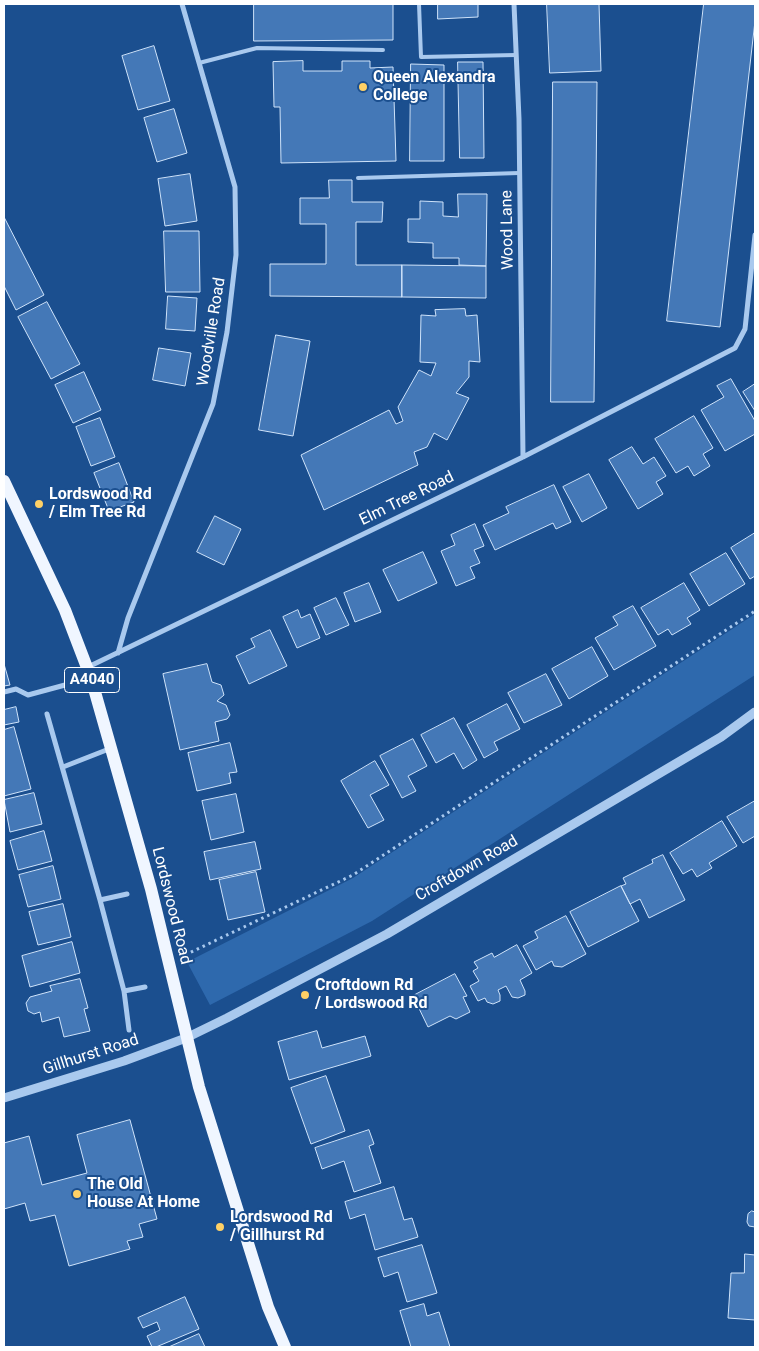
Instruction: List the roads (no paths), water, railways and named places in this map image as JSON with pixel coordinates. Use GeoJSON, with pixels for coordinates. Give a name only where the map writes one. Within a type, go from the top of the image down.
{"type":"FeatureCollection","features":[{"type":"Feature","properties":{"kind":"main road","name":"Lordswood Road"},"geometry":{"type":"LineString","coordinates":[[4,481],[11,502],[65,610],[89,673],[151,889],[186,1038],[200,1087],[250,1254],[268,1307],[285,1347]]}},
{"type":"Feature","properties":{"kind":"street","name":"Woodville Road"},"geometry":{"type":"LineString","coordinates":[[118,653],[128,618],[213,404],[227,332],[236,254],[235,187],[182,4]]}},
{"type":"Feature","properties":{"kind":"street","name":"Wood Lane"},"geometry":{"type":"LineString","coordinates":[[514,4],[519,172],[523,457]]}},
{"type":"Feature","properties":{"kind":"street"},"geometry":{"type":"LineString","coordinates":[[752,284],[755,235]]}},
{"type":"Feature","properties":{"kind":"street","name":"Elm Tree Road"},"geometry":{"type":"LineString","coordinates":[[4,692],[16,689],[28,695],[89,673],[118,653],[523,457],[735,348],[745,329],[752,284]]}},
{"type":"Feature","properties":{"kind":"street","name":"Croftdown Road"},"geometry":{"type":"LineString","coordinates":[[186,1038],[236,1014],[387,934],[721,737],[755,712]]}},
{"type":"Feature","properties":{"kind":"street"},"geometry":{"type":"LineString","coordinates":[[47,714],[124,991],[129,1030]]}},
{"type":"Feature","properties":{"kind":"street"},"geometry":{"type":"LineString","coordinates":[[63,767],[111,748]]}},
{"type":"Feature","properties":{"kind":"street"},"geometry":{"type":"LineString","coordinates":[[100,900],[127,894]]}},
{"type":"Feature","properties":{"kind":"street"},"geometry":{"type":"LineString","coordinates":[[124,991],[145,987]]}},
{"type":"Feature","properties":{"kind":"street","name":"Gillhurst Road"},"geometry":{"type":"LineString","coordinates":[[4,1098],[124,1061],[186,1038]]}},
{"type":"Feature","properties":{"kind":"lane"},"geometry":{"type":"LineString","coordinates":[[419,4],[421,57],[516,55]]}},
{"type":"Feature","properties":{"kind":"lane"},"geometry":{"type":"LineString","coordinates":[[200,63],[257,48],[383,50]]}},
{"type":"Feature","properties":{"kind":"lane"},"geometry":{"type":"LineString","coordinates":[[358,178],[519,172]]}},
{"type":"Feature","properties":{"kind":"place","name":"Queen Alexandra College"},"geometry":{"type":"Point","coordinates":[363,87]}},
{"type":"Feature","properties":{"kind":"place","name":"Lordswood Rd / Elm Tree Rd"},"geometry":{"type":"Point","coordinates":[39,504]}},
{"type":"Feature","properties":{"kind":"place","name":"Croftdown Rd / Lordswood Rd"},"geometry":{"type":"Point","coordinates":[305,995]}},
{"type":"Feature","properties":{"kind":"place","name":"The Old House At Home"},"geometry":{"type":"Point","coordinates":[77,1194]}},
{"type":"Feature","properties":{"kind":"place","name":"Lordswood Rd / Gillhurst Rd"},"geometry":{"type":"Point","coordinates":[220,1227]}}]}
